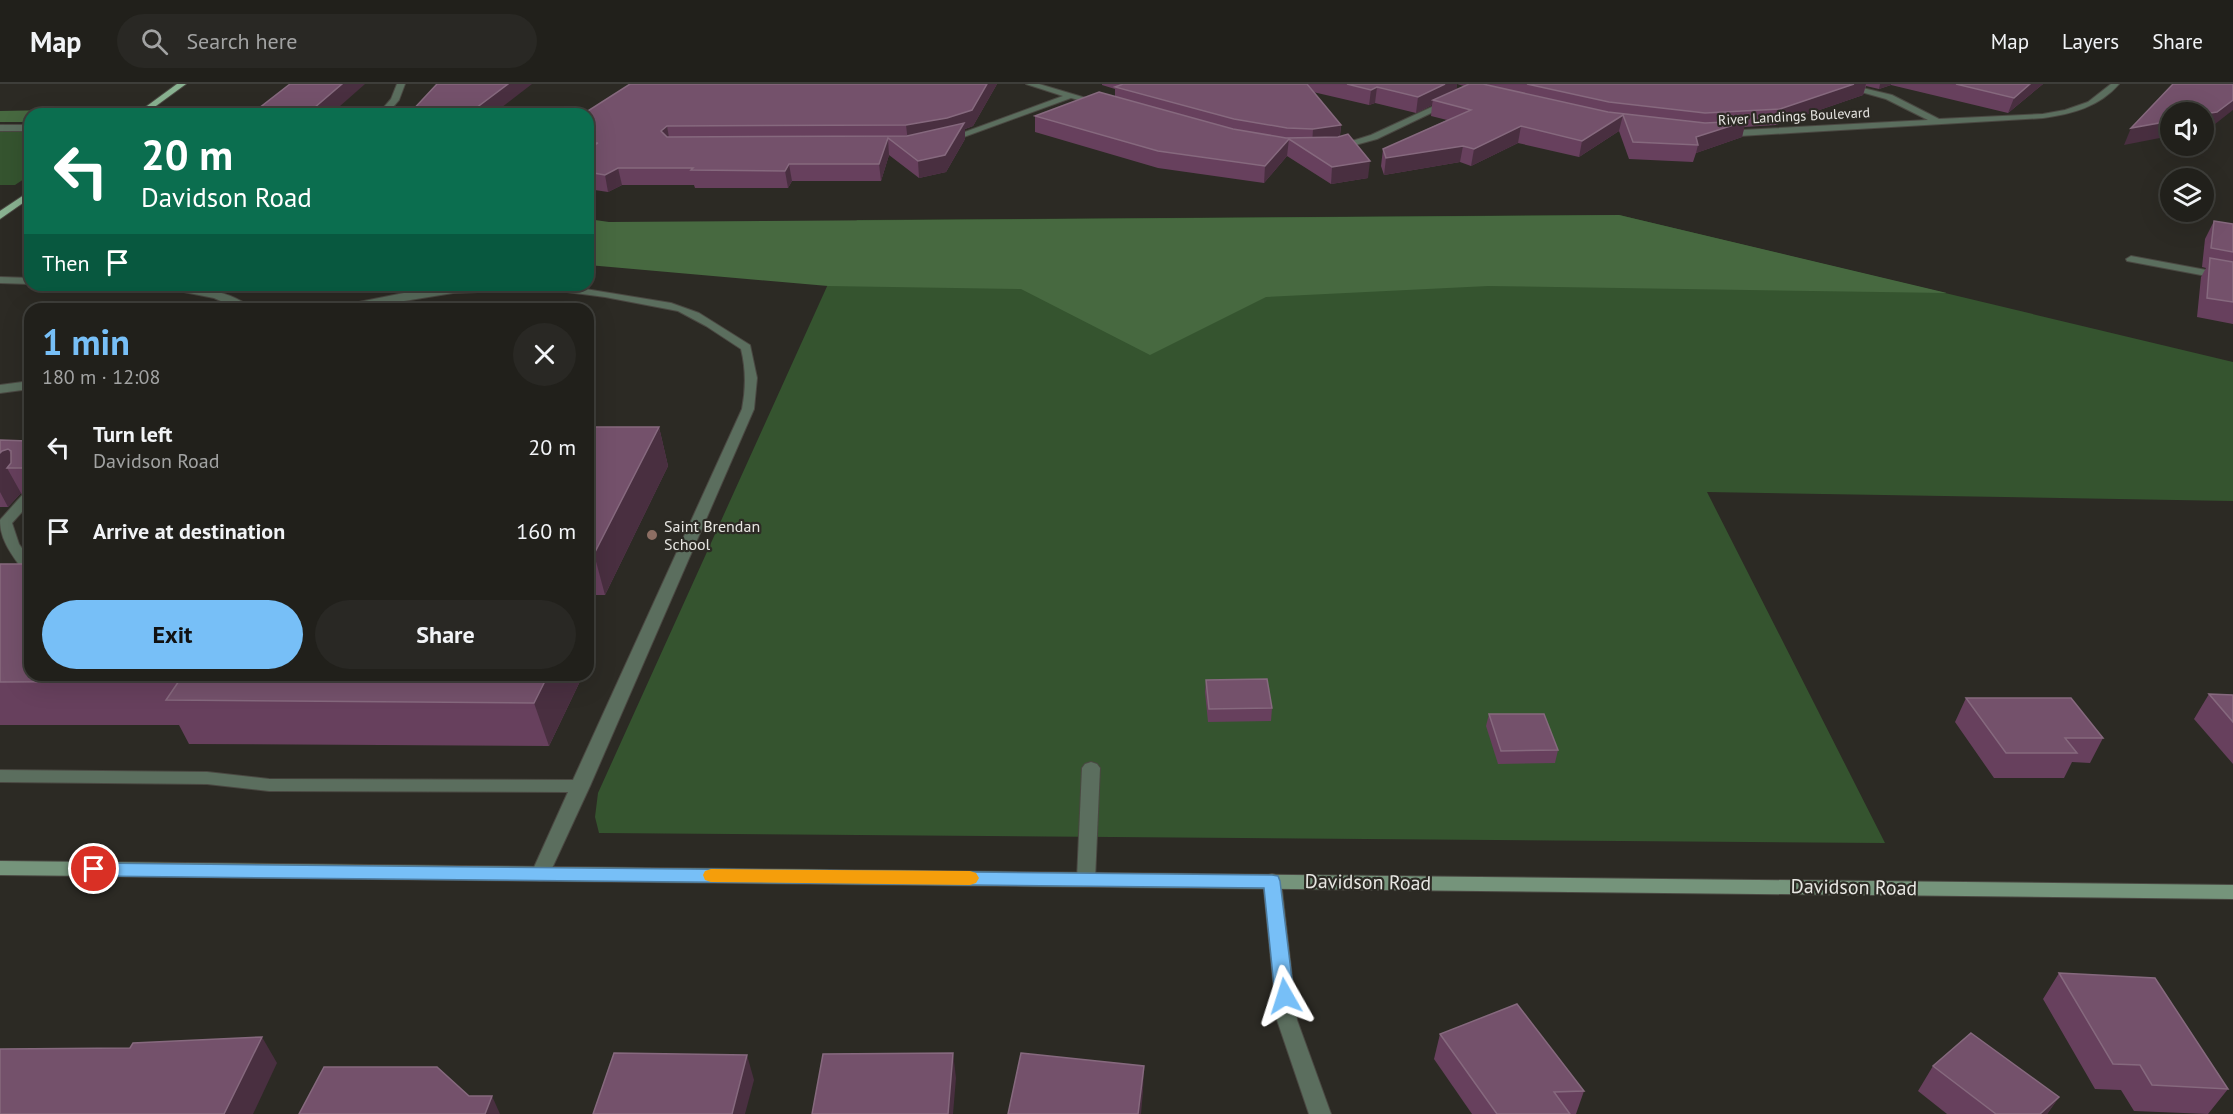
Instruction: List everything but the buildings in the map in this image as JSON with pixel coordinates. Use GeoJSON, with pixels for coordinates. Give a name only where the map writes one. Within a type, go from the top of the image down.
{"type":"FeatureCollection","features":[{"type":"Feature","properties":{"kind":"main road"},"geometry":{"type":"LineString","coordinates":[[148,108],[182,84]]}},
{"type":"Feature","properties":{"kind":"main road"},"geometry":{"type":"LineString","coordinates":[[0,216],[24,198]]}},
{"type":"Feature","properties":{"kind":"main road","name":"Davidson Road"},"geometry":{"type":"LineString","coordinates":[[0,868],[2233,892]]}},
{"type":"Feature","properties":{"kind":"street"},"geometry":{"type":"LineString","coordinates":[[388,108],[395,100],[401,84]]}},
{"type":"Feature","properties":{"kind":"street"},"geometry":{"type":"LineString","coordinates":[[1030,84],[1116,108]]}},
{"type":"Feature","properties":{"kind":"street"},"geometry":{"type":"LineString","coordinates":[[1838,84],[1889,97],[1936,121]]}},
{"type":"Feature","properties":{"kind":"street","name":"River Landings Boulevard"},"geometry":{"type":"LineString","coordinates":[[1712,134],[2021,118],[2069,112],[2088,106],[2102,98],[2115,84]]}},
{"type":"Feature","properties":{"kind":"street"},"geometry":{"type":"LineString","coordinates":[[940,142],[1072,95]]}},
{"type":"Feature","properties":{"kind":"street"},"geometry":{"type":"LineString","coordinates":[[1326,148],[1336,148],[1374,137],[1458,98]]}},
{"type":"Feature","properties":{"kind":"street"},"geometry":{"type":"LineString","coordinates":[[0,128],[24,128]]}},
{"type":"Feature","properties":{"kind":"street"},"geometry":{"type":"LineString","coordinates":[[2131,259],[2233,278]]}},
{"type":"Feature","properties":{"kind":"street"},"geometry":{"type":"LineString","coordinates":[[0,280],[24,281]]}},
{"type":"Feature","properties":{"kind":"street"},"geometry":{"type":"LineString","coordinates":[[185,291],[237,303]]}},
{"type":"Feature","properties":{"kind":"street"},"geometry":{"type":"LineString","coordinates":[[367,303],[437,291]]}},
{"type":"Feature","properties":{"kind":"street"},"geometry":{"type":"LineString","coordinates":[[540,874],[748,409],[752,381],[751,364],[746,347],[686,311],[618,295],[578,291]]}},
{"type":"Feature","properties":{"kind":"street"},"geometry":{"type":"LineString","coordinates":[[0,389],[24,386]]}},
{"type":"Feature","properties":{"kind":"street"},"geometry":{"type":"LineString","coordinates":[[24,501],[4,523],[12,544],[24,561]]}},
{"type":"Feature","properties":{"kind":"street"},"geometry":{"type":"LineString","coordinates":[[1086,879],[1091,768]]}},
{"type":"Feature","properties":{"kind":"street"},"geometry":{"type":"LineString","coordinates":[[0,776],[207,778],[269,785],[580,786]]}},
{"type":"Feature","properties":{"kind":"street"},"geometry":{"type":"LineString","coordinates":[[1272,881],[1287,1020],[1320,1114]]}},
{"type":"Feature","properties":{"kind":"green space"},"geometry":{"type":"Polygon","coordinates":[[[0,111],[24,111],[24,122],[0,122],[0,111]]]}},
{"type":"Feature","properties":{"kind":"green space"},"geometry":{"type":"Polygon","coordinates":[[[0,131],[24,131],[24,179],[15,185],[0,185],[0,131]]]}},
{"type":"Feature","properties":{"kind":"green space"},"geometry":{"type":"Polygon","coordinates":[[[1619,215],[2233,362],[2233,501],[1707,492],[1885,843],[599,833],[595,817],[598,793],[857,220],[1619,215]]]}},
{"type":"Feature","properties":{"kind":"green space"},"geometry":{"type":"Polygon","coordinates":[[[1619,215],[1947,293],[1488,286],[1266,297],[1150,355],[1021,289],[828,286],[594,266],[594,220],[609,222],[1619,215]]]}},
{"type":"Feature","properties":{"kind":"slow traffic"},"geometry":{"type":"LineString","coordinates":[[711,875],[970,878]]}},
{"type":"Feature","properties":{"kind":"place","name":"Saint Brendan School"},"geometry":{"type":"Point","coordinates":[652,535]}},
{"type":"Feature","properties":{"kind":"route"},"geometry":{"type":"LineString","coordinates":[[94,869],[1272,881],[1285,996]]}}]}
